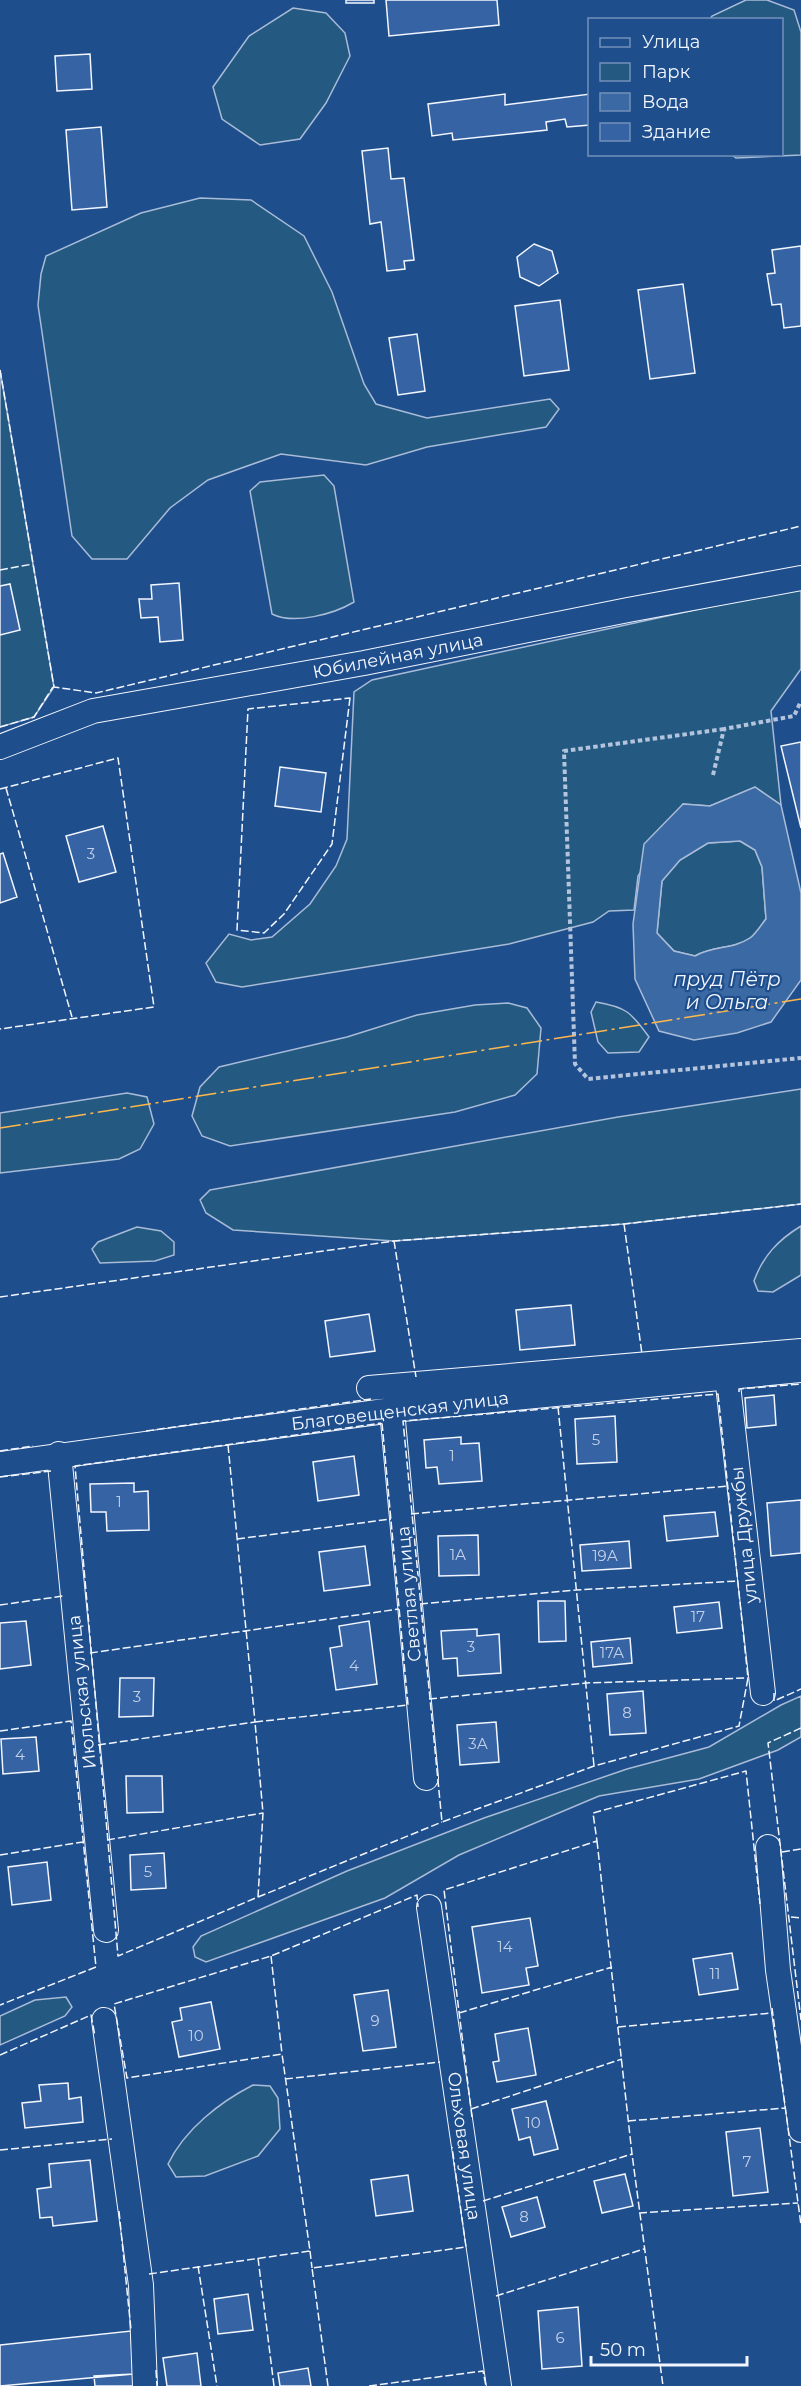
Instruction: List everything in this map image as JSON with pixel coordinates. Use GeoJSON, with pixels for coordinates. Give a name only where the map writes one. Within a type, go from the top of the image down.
{"type":"FeatureCollection","features":[{"type":"Feature","properties":{"kind":"street","name":"Юбилейная улица"},"geometry":{"type":"LineString","coordinates":[[0,747],[93,711],[364,663],[801,578]]}},
{"type":"Feature","properties":{"kind":"street"},"geometry":{"type":"LineString","coordinates":[[369,1388],[801,1351]]}},
{"type":"Feature","properties":{"kind":"street","name":"Благовещенская улица"},"geometry":{"type":"LineString","coordinates":[[0,1464],[59,1454],[392,1410],[801,1370]]}},
{"type":"Feature","properties":{"kind":"street","name":"улица Дружбы"},"geometry":{"type":"LineString","coordinates":[[726,1376],[763,1693]]}},
{"type":"Feature","properties":{"kind":"street","name":"Светлая улица"},"geometry":{"type":"LineString","coordinates":[[392,1410],[426,1778]]}},
{"type":"Feature","properties":{"kind":"street","name":"Июльская улица"},"geometry":{"type":"LineString","coordinates":[[59,1454],[106,1930]]}},
{"type":"Feature","properties":{"kind":"street"},"geometry":{"type":"LineString","coordinates":[[768,1846],[778,1970],[801,2130]]}},
{"type":"Feature","properties":{"kind":"street","name":"Ольховая улица"},"geometry":{"type":"LineString","coordinates":[[429,1906],[499,2386]]}},
{"type":"Feature","properties":{"kind":"street"},"geometry":{"type":"LineString","coordinates":[[104,2020],[141,2285],[145,2386]]}},
{"type":"Feature","properties":{"kind":"path"},"geometry":{"type":"LineString","coordinates":[[794,716],[801,701]]}},
{"type":"Feature","properties":{"kind":"path"},"geometry":{"type":"LineString","coordinates":[[801,717],[794,716],[724,729],[564,751],[575,1064],[588,1078],[801,1058]]}},
{"type":"Feature","properties":{"kind":"path"},"geometry":{"type":"LineString","coordinates":[[713,776],[724,729]]}},
{"type":"Feature","properties":{"kind":"green space"},"geometry":{"type":"Polygon","coordinates":[[[746,0],[767,0],[794,10],[801,32],[801,155],[783,156],[783,18],[711,18],[746,0]]]}},
{"type":"Feature","properties":{"kind":"green space"},"geometry":{"type":"Polygon","coordinates":[[[293,8],[326,13],[345,33],[350,56],[326,103],[300,139],[260,145],[222,119],[213,87],[249,36],[293,8]]]}},
{"type":"Feature","properties":{"kind":"green space"},"geometry":{"type":"Polygon","coordinates":[[[733,156],[779,156],[736,158],[733,156]]]}},
{"type":"Feature","properties":{"kind":"green space"},"geometry":{"type":"Polygon","coordinates":[[[200,198],[251,200],[304,236],[332,292],[364,384],[376,404],[427,418],[550,399],[559,409],[546,427],[427,447],[366,465],[281,454],[208,480],[170,508],[127,559],[92,559],[72,536],[38,305],[41,274],[46,256],[141,213],[200,198]]]}},
{"type":"Feature","properties":{"kind":"green space"},"geometry":{"type":"Polygon","coordinates":[[[0,370],[54,687],[34,717],[0,727],[0,370]]]}},
{"type":"Feature","properties":{"kind":"green space"},"geometry":{"type":"Polygon","coordinates":[[[324,475],[334,486],[354,602],[314,617],[291,618],[272,614],[250,491],[260,482],[324,475]]]}},
{"type":"Feature","properties":{"kind":"green space"},"geometry":{"type":"Polygon","coordinates":[[[801,587],[801,669],[771,711],[781,805],[755,787],[710,806],[683,804],[638,876],[634,910],[609,911],[593,922],[509,944],[242,987],[216,982],[206,963],[229,934],[251,940],[272,937],[310,904],[336,866],[347,839],[354,692],[372,680],[801,587]]]}},
{"type":"Feature","properties":{"kind":"green space"},"geometry":{"type":"Polygon","coordinates":[[[740,841],[755,850],[762,867],[766,919],[752,936],[743,942],[709,950],[695,956],[674,951],[657,933],[662,881],[680,860],[708,843],[740,841]]]}},
{"type":"Feature","properties":{"kind":"green space"},"geometry":{"type":"Polygon","coordinates":[[[596,1002],[614,1006],[632,1016],[649,1037],[639,1052],[608,1053],[598,1042],[591,1012],[596,1002]]]}},
{"type":"Feature","properties":{"kind":"green space"},"geometry":{"type":"Polygon","coordinates":[[[508,1003],[527,1008],[541,1028],[537,1074],[515,1095],[455,1112],[230,1146],[202,1136],[192,1116],[200,1087],[219,1067],[347,1037],[417,1015],[475,1005],[508,1003]]]}},
{"type":"Feature","properties":{"kind":"green space"},"geometry":{"type":"Polygon","coordinates":[[[801,1089],[801,1204],[624,1224],[394,1241],[233,1230],[206,1213],[200,1200],[210,1190],[618,1117],[801,1089]]]}},
{"type":"Feature","properties":{"kind":"green space"},"geometry":{"type":"Polygon","coordinates":[[[127,1093],[147,1097],[154,1124],[140,1149],[119,1159],[0,1173],[0,1113],[127,1093]]]}},
{"type":"Feature","properties":{"kind":"green space"},"geometry":{"type":"Polygon","coordinates":[[[801,1226],[801,1275],[773,1292],[758,1291],[754,1281],[767,1256],[778,1243],[801,1226]]]}},
{"type":"Feature","properties":{"kind":"green space"},"geometry":{"type":"Polygon","coordinates":[[[137,1227],[161,1231],[174,1242],[174,1255],[155,1261],[100,1263],[92,1249],[98,1242],[137,1227]]]}},
{"type":"Feature","properties":{"kind":"green space"},"geometry":{"type":"Polygon","coordinates":[[[801,1696],[801,1737],[778,1750],[699,1779],[599,1796],[459,1855],[385,1898],[206,1962],[195,1957],[193,1947],[201,1936],[347,1871],[484,1818],[627,1769],[709,1747],[781,1705],[801,1696]]]}},
{"type":"Feature","properties":{"kind":"green space"},"geometry":{"type":"Polygon","coordinates":[[[66,1997],[72,2007],[65,2016],[0,2045],[0,2016],[35,2000],[66,1997]]]}},
{"type":"Feature","properties":{"kind":"green space"},"geometry":{"type":"Polygon","coordinates":[[[253,2085],[270,2086],[278,2098],[280,2129],[258,2156],[205,2176],[176,2177],[168,2164],[184,2139],[216,2108],[253,2085]]]}},
{"type":"Feature","properties":{"kind":"water","name":"пруд Пётр и Ольга"},"geometry":{"type":"Polygon","coordinates":[[[755,787],[781,805],[801,893],[801,980],[771,1022],[737,1033],[694,1040],[659,1031],[635,979],[633,924],[644,844],[683,804],[710,806],[755,787]],[[740,841],[708,843],[680,860],[662,881],[657,933],[674,951],[695,956],[709,950],[743,942],[756,932],[766,919],[762,867],[755,850],[740,841]]]}},
{"type":"Feature","properties":{"kind":"building"},"geometry":{"type":"Polygon","coordinates":[[[346,0],[374,0],[374,3],[346,3],[346,0]]]}},
{"type":"Feature","properties":{"kind":"building"},"geometry":{"type":"Polygon","coordinates":[[[386,0],[497,0],[499,25],[389,36],[386,0]]]}},
{"type":"Feature","properties":{"kind":"building"},"geometry":{"type":"Polygon","coordinates":[[[90,54],[92,89],[57,91],[55,56],[90,54]]]}},
{"type":"Feature","properties":{"kind":"building"},"geometry":{"type":"Polygon","coordinates":[[[505,94],[505,105],[588,94],[588,125],[567,127],[565,119],[546,122],[547,130],[453,140],[452,133],[432,136],[428,104],[505,94]]]}},
{"type":"Feature","properties":{"kind":"building"},"geometry":{"type":"Polygon","coordinates":[[[101,127],[107,207],[72,210],[66,130],[101,127]]]}},
{"type":"Feature","properties":{"kind":"building"},"geometry":{"type":"Polygon","coordinates":[[[388,148],[391,179],[404,178],[414,260],[404,261],[405,269],[387,271],[381,222],[370,224],[362,151],[388,148]]]}},
{"type":"Feature","properties":{"kind":"building"},"geometry":{"type":"Polygon","coordinates":[[[534,244],[552,251],[558,273],[539,286],[520,277],[517,257],[534,244]]]}},
{"type":"Feature","properties":{"kind":"building"},"geometry":{"type":"Polygon","coordinates":[[[801,246],[801,326],[784,328],[781,304],[772,305],[767,274],[775,273],[772,250],[801,246]]]}},
{"type":"Feature","properties":{"kind":"building"},"geometry":{"type":"Polygon","coordinates":[[[683,284],[695,373],[650,379],[638,290],[683,284]]]}},
{"type":"Feature","properties":{"kind":"building"},"geometry":{"type":"Polygon","coordinates":[[[560,300],[569,370],[524,376],[515,306],[560,300]]]}},
{"type":"Feature","properties":{"kind":"building"},"geometry":{"type":"Polygon","coordinates":[[[417,334],[425,391],[398,395],[389,338],[417,334]]]}},
{"type":"Feature","properties":{"kind":"building"},"geometry":{"type":"Polygon","coordinates":[[[179,583],[183,640],[160,642],[158,617],[141,618],[139,599],[152,599],[151,585],[179,583]]]}},
{"type":"Feature","properties":{"kind":"building"},"geometry":{"type":"Polygon","coordinates":[[[10,584],[20,630],[0,635],[0,586],[10,584]]]}},
{"type":"Feature","properties":{"kind":"building"},"geometry":{"type":"Polygon","coordinates":[[[801,742],[801,828],[781,746],[801,742]]]}},
{"type":"Feature","properties":{"kind":"building"},"geometry":{"type":"Polygon","coordinates":[[[280,767],[326,773],[321,812],[275,806],[280,767]]]}},
{"type":"Feature","properties":{"kind":"building"},"geometry":{"type":"Polygon","coordinates":[[[103,826],[116,872],[79,882],[66,836],[103,826]]]}},
{"type":"Feature","properties":{"kind":"building"},"geometry":{"type":"Polygon","coordinates":[[[3,853],[17,897],[0,903],[0,854],[3,853]]]}},
{"type":"Feature","properties":{"kind":"building"},"geometry":{"type":"Polygon","coordinates":[[[571,1305],[575,1345],[520,1350],[516,1310],[571,1305]]]}},
{"type":"Feature","properties":{"kind":"building"},"geometry":{"type":"Polygon","coordinates":[[[369,1314],[375,1351],[330,1357],[325,1321],[369,1314]]]}},
{"type":"Feature","properties":{"kind":"building"},"geometry":{"type":"Polygon","coordinates":[[[774,1395],[776,1425],[747,1428],[745,1398],[774,1395]]]}},
{"type":"Feature","properties":{"kind":"building"},"geometry":{"type":"Polygon","coordinates":[[[615,1416],[617,1462],[577,1464],[575,1419],[615,1416]]]}},
{"type":"Feature","properties":{"kind":"building"},"geometry":{"type":"Polygon","coordinates":[[[461,1437],[461,1444],[479,1443],[482,1481],[439,1484],[437,1467],[426,1468],[424,1440],[461,1437]]]}},
{"type":"Feature","properties":{"kind":"building"},"geometry":{"type":"Polygon","coordinates":[[[354,1456],[359,1495],[318,1501],[313,1462],[354,1456]]]}},
{"type":"Feature","properties":{"kind":"building"},"geometry":{"type":"Polygon","coordinates":[[[134,1483],[134,1492],[148,1491],[149,1530],[107,1531],[106,1512],[91,1512],[90,1484],[134,1483]]]}},
{"type":"Feature","properties":{"kind":"building"},"geometry":{"type":"Polygon","coordinates":[[[801,1500],[801,1553],[771,1556],[767,1503],[801,1500]]]}},
{"type":"Feature","properties":{"kind":"building"},"geometry":{"type":"Polygon","coordinates":[[[715,1512],[718,1536],[667,1541],[664,1516],[715,1512]]]}},
{"type":"Feature","properties":{"kind":"building"},"geometry":{"type":"Polygon","coordinates":[[[478,1535],[479,1575],[439,1576],[438,1536],[478,1535]]]}},
{"type":"Feature","properties":{"kind":"building"},"geometry":{"type":"Polygon","coordinates":[[[629,1541],[631,1568],[582,1571],[580,1545],[629,1541]]]}},
{"type":"Feature","properties":{"kind":"building"},"geometry":{"type":"Polygon","coordinates":[[[365,1546],[370,1585],[324,1591],[319,1552],[365,1546]]]}},
{"type":"Feature","properties":{"kind":"building"},"geometry":{"type":"Polygon","coordinates":[[[538,1601],[565,1601],[566,1641],[539,1642],[538,1601]]]}},
{"type":"Feature","properties":{"kind":"building"},"geometry":{"type":"Polygon","coordinates":[[[719,1602],[722,1628],[677,1633],[674,1607],[719,1602]]]}},
{"type":"Feature","properties":{"kind":"building"},"geometry":{"type":"Polygon","coordinates":[[[26,1621],[31,1665],[0,1669],[0,1623],[26,1621]]]}},
{"type":"Feature","properties":{"kind":"building"},"geometry":{"type":"Polygon","coordinates":[[[369,1621],[377,1684],[336,1690],[330,1648],[342,1646],[339,1626],[369,1621]]]}},
{"type":"Feature","properties":{"kind":"building"},"geometry":{"type":"Polygon","coordinates":[[[477,1629],[477,1636],[499,1634],[501,1673],[458,1676],[457,1658],[443,1659],[441,1631],[477,1629]]]}},
{"type":"Feature","properties":{"kind":"building"},"geometry":{"type":"Polygon","coordinates":[[[630,1638],[632,1663],[593,1667],[591,1642],[630,1638]]]}},
{"type":"Feature","properties":{"kind":"building"},"geometry":{"type":"Polygon","coordinates":[[[120,1678],[154,1678],[153,1716],[119,1717],[120,1678]]]}},
{"type":"Feature","properties":{"kind":"building"},"geometry":{"type":"Polygon","coordinates":[[[643,1691],[646,1733],[610,1735],[607,1694],[643,1691]]]}},
{"type":"Feature","properties":{"kind":"building"},"geometry":{"type":"Polygon","coordinates":[[[496,1722],[499,1762],[460,1765],[457,1725],[496,1722]]]}},
{"type":"Feature","properties":{"kind":"building"},"geometry":{"type":"Polygon","coordinates":[[[36,1737],[39,1771],[3,1774],[1,1739],[36,1737]]]}},
{"type":"Feature","properties":{"kind":"building"},"geometry":{"type":"Polygon","coordinates":[[[126,1776],[162,1776],[163,1812],[127,1813],[126,1776]]]}},
{"type":"Feature","properties":{"kind":"building"},"geometry":{"type":"Polygon","coordinates":[[[164,1853],[166,1888],[131,1890],[130,1855],[164,1853]]]}},
{"type":"Feature","properties":{"kind":"building"},"geometry":{"type":"Polygon","coordinates":[[[47,1862],[51,1900],[12,1905],[8,1867],[47,1862]]]}},
{"type":"Feature","properties":{"kind":"building"},"geometry":{"type":"Polygon","coordinates":[[[530,1918],[538,1966],[526,1968],[529,1985],[482,1993],[472,1927],[530,1918]]]}},
{"type":"Feature","properties":{"kind":"building"},"geometry":{"type":"Polygon","coordinates":[[[732,1953],[738,1989],[699,1995],[693,1959],[732,1953]]]}},
{"type":"Feature","properties":{"kind":"building"},"geometry":{"type":"Polygon","coordinates":[[[388,1990],[396,2047],[363,2051],[354,1995],[388,1990]]]}},
{"type":"Feature","properties":{"kind":"building"},"geometry":{"type":"Polygon","coordinates":[[[211,2002],[220,2049],[179,2057],[172,2022],[182,2020],[180,2008],[211,2002]]]}},
{"type":"Feature","properties":{"kind":"building"},"geometry":{"type":"Polygon","coordinates":[[[528,2028],[536,2075],[497,2082],[493,2062],[499,2061],[495,2034],[528,2028]]]}},
{"type":"Feature","properties":{"kind":"building"},"geometry":{"type":"Polygon","coordinates":[[[68,2083],[69,2099],[81,2097],[83,2122],[25,2128],[22,2103],[41,2101],[39,2085],[68,2083]]]}},
{"type":"Feature","properties":{"kind":"building"},"geometry":{"type":"Polygon","coordinates":[[[546,2101],[558,2149],[534,2155],[530,2137],[519,2140],[512,2109],[546,2101]]]}},
{"type":"Feature","properties":{"kind":"building"},"geometry":{"type":"Polygon","coordinates":[[[760,2128],[768,2192],[733,2196],[726,2132],[760,2128]]]}},
{"type":"Feature","properties":{"kind":"building"},"geometry":{"type":"Polygon","coordinates":[[[90,2160],[97,2221],[53,2226],[52,2217],[40,2218],[37,2189],[51,2187],[49,2164],[90,2160]]]}},
{"type":"Feature","properties":{"kind":"building"},"geometry":{"type":"Polygon","coordinates":[[[625,2174],[633,2206],[602,2213],[594,2181],[625,2174]]]}},
{"type":"Feature","properties":{"kind":"building"},"geometry":{"type":"Polygon","coordinates":[[[408,2175],[413,2211],[376,2216],[371,2180],[408,2175]]]}},
{"type":"Feature","properties":{"kind":"building"},"geometry":{"type":"Polygon","coordinates":[[[537,2197],[545,2227],[511,2237],[502,2207],[537,2197]]]}},
{"type":"Feature","properties":{"kind":"building"},"geometry":{"type":"Polygon","coordinates":[[[248,2294],[253,2330],[218,2334],[214,2299],[248,2294]]]}},
{"type":"Feature","properties":{"kind":"building"},"geometry":{"type":"Polygon","coordinates":[[[578,2307],[582,2366],[542,2369],[538,2311],[578,2307]]]}},
{"type":"Feature","properties":{"kind":"building"},"geometry":{"type":"Polygon","coordinates":[[[131,2331],[133,2374],[0,2386],[0,2345],[131,2331]]]}},
{"type":"Feature","properties":{"kind":"building"},"geometry":{"type":"Polygon","coordinates":[[[197,2353],[201,2386],[167,2386],[163,2358],[197,2353]]]}},
{"type":"Feature","properties":{"kind":"building"},"geometry":{"type":"Polygon","coordinates":[[[308,2368],[311,2386],[280,2386],[278,2373],[308,2368]]]}},
{"type":"Feature","properties":{"kind":"building"},"geometry":{"type":"Polygon","coordinates":[[[133,2374],[134,2386],[95,2386],[94,2376],[133,2374]]]}},
{"type":"Feature","properties":{"kind":"fence"},"geometry":{"type":"LineString","coordinates":[[0,370],[54,687],[96,693],[801,526]]}},
{"type":"Feature","properties":{"kind":"fence"},"geometry":{"type":"LineString","coordinates":[[0,570],[33,564]]}},
{"type":"Feature","properties":{"kind":"fence"},"geometry":{"type":"LineString","coordinates":[[0,727],[34,717],[53,687]]}},
{"type":"Feature","properties":{"kind":"fence"},"geometry":{"type":"LineString","coordinates":[[350,698],[332,844],[284,914],[264,933],[237,930],[248,709],[350,698]]}},
{"type":"Feature","properties":{"kind":"fence"},"geometry":{"type":"LineString","coordinates":[[0,789],[118,758],[154,1007],[0,1029]]}},
{"type":"Feature","properties":{"kind":"fence"},"geometry":{"type":"LineString","coordinates":[[6,788],[72,1017]]}},
{"type":"Feature","properties":{"kind":"fence"},"geometry":{"type":"LineString","coordinates":[[0,1297],[394,1241],[624,1224],[801,1204]]}},
{"type":"Feature","properties":{"kind":"fence"},"geometry":{"type":"LineString","coordinates":[[624,1224],[642,1354]]}},
{"type":"Feature","properties":{"kind":"fence"},"geometry":{"type":"LineString","coordinates":[[394,1241],[416,1377]]}},
{"type":"Feature","properties":{"kind":"fence"},"geometry":{"type":"LineString","coordinates":[[739,1392],[739,1389],[801,1384]]}},
{"type":"Feature","properties":{"kind":"fence"},"geometry":{"type":"LineString","coordinates":[[718,1394],[748,1678],[739,1726],[594,1766],[442,1822],[403,1421],[718,1394]]}},
{"type":"Feature","properties":{"kind":"fence"},"geometry":{"type":"LineString","coordinates":[[146,1431],[371,1399]]}},
{"type":"Feature","properties":{"kind":"fence"},"geometry":{"type":"LineString","coordinates":[[558,1407],[594,1766]]}},
{"type":"Feature","properties":{"kind":"fence"},"geometry":{"type":"LineString","coordinates":[[382,1423],[408,1705],[255,1722],[263,1813],[258,1897],[118,1956],[75,1466],[382,1423]]}},
{"type":"Feature","properties":{"kind":"fence"},"geometry":{"type":"LineString","coordinates":[[98,1745],[255,1722],[228,1445]]}},
{"type":"Feature","properties":{"kind":"fence"},"geometry":{"type":"LineString","coordinates":[[0,1451],[33,1446]]}},
{"type":"Feature","properties":{"kind":"fence"},"geometry":{"type":"LineString","coordinates":[[0,1477],[51,1471]]}},
{"type":"Feature","properties":{"kind":"fence"},"geometry":{"type":"LineString","coordinates":[[411,1514],[728,1486]]}},
{"type":"Feature","properties":{"kind":"fence"},"geometry":{"type":"LineString","coordinates":[[237,1539],[391,1519]]}},
{"type":"Feature","properties":{"kind":"fence"},"geometry":{"type":"LineString","coordinates":[[420,1604],[576,1590],[738,1581]]}},
{"type":"Feature","properties":{"kind":"fence"},"geometry":{"type":"LineString","coordinates":[[0,1605],[63,1596],[62,1594]]}},
{"type":"Feature","properties":{"kind":"fence"},"geometry":{"type":"LineString","coordinates":[[90,1653],[399,1609]]}},
{"type":"Feature","properties":{"kind":"fence"},"geometry":{"type":"LineString","coordinates":[[429,1699],[586,1683],[748,1678]]}},
{"type":"Feature","properties":{"kind":"fence"},"geometry":{"type":"LineString","coordinates":[[774,1693],[774,1701],[801,1689]]}},
{"type":"Feature","properties":{"kind":"fence"},"geometry":{"type":"LineString","coordinates":[[0,1731],[71,1721],[96,1967],[0,2005]]}},
{"type":"Feature","properties":{"kind":"fence"},"geometry":{"type":"LineString","coordinates":[[801,1728],[768,1743],[801,2020]]}},
{"type":"Feature","properties":{"kind":"fence"},"geometry":{"type":"LineString","coordinates":[[472,2117],[444,1890],[597,1841],[593,1813],[746,1771],[760,1904]]}},
{"type":"Feature","properties":{"kind":"fence"},"geometry":{"type":"LineString","coordinates":[[107,1840],[263,1813]]}},
{"type":"Feature","properties":{"kind":"fence"},"geometry":{"type":"LineString","coordinates":[[258,1897],[442,1822]]}},
{"type":"Feature","properties":{"kind":"fence"},"geometry":{"type":"LineString","coordinates":[[597,1841],[632,2154],[663,2386]]}},
{"type":"Feature","properties":{"kind":"fence"},"geometry":{"type":"LineString","coordinates":[[0,1855],[83,1842]]}},
{"type":"Feature","properties":{"kind":"fence"},"geometry":{"type":"LineString","coordinates":[[782,1852],[801,1849]]}},
{"type":"Feature","properties":{"kind":"fence"},"geometry":{"type":"LineString","coordinates":[[149,2274],[310,2251],[282,2054],[127,2078],[114,2004],[271,1956],[417,1895],[418,1907]]}},
{"type":"Feature","properties":{"kind":"fence"},"geometry":{"type":"LineString","coordinates":[[791,1917],[801,1918]]}},
{"type":"Feature","properties":{"kind":"fence"},"geometry":{"type":"LineString","coordinates":[[271,1956],[282,2054]]}},
{"type":"Feature","properties":{"kind":"fence"},"geometry":{"type":"LineString","coordinates":[[459,2013],[612,1967]]}},
{"type":"Feature","properties":{"kind":"fence"},"geometry":{"type":"LineString","coordinates":[[772,2008],[801,2225]]}},
{"type":"Feature","properties":{"kind":"fence"},"geometry":{"type":"LineString","coordinates":[[618,2027],[772,2013]]}},
{"type":"Feature","properties":{"kind":"fence"},"geometry":{"type":"LineString","coordinates":[[0,2055],[91,2015],[95,2036]]}},
{"type":"Feature","properties":{"kind":"fence"},"geometry":{"type":"LineString","coordinates":[[471,2109],[622,2059]]}},
{"type":"Feature","properties":{"kind":"fence"},"geometry":{"type":"LineString","coordinates":[[285,2079],[440,2062]]}},
{"type":"Feature","properties":{"kind":"fence"},"geometry":{"type":"LineString","coordinates":[[628,2121],[785,2108]]}},
{"type":"Feature","properties":{"kind":"fence"},"geometry":{"type":"LineString","coordinates":[[0,2150],[112,2139]]}},
{"type":"Feature","properties":{"kind":"fence"},"geometry":{"type":"LineString","coordinates":[[328,2386],[312,2268],[466,2247],[452,2147]]}},
{"type":"Feature","properties":{"kind":"fence"},"geometry":{"type":"LineString","coordinates":[[483,2201],[632,2154]]}},
{"type":"Feature","properties":{"kind":"fence"},"geometry":{"type":"LineString","coordinates":[[639,2213],[798,2203]]}},
{"type":"Feature","properties":{"kind":"fence"},"geometry":{"type":"LineString","coordinates":[[119,2211],[131,2330]]}},
{"type":"Feature","properties":{"kind":"fence"},"geometry":{"type":"LineString","coordinates":[[496,2296],[644,2249]]}},
{"type":"Feature","properties":{"kind":"fence"},"geometry":{"type":"LineString","coordinates":[[310,2251],[312,2268]]}},
{"type":"Feature","properties":{"kind":"fence"},"geometry":{"type":"LineString","coordinates":[[258,2258],[274,2386]]}},
{"type":"Feature","properties":{"kind":"fence"},"geometry":{"type":"LineString","coordinates":[[198,2266],[217,2386]]}},
{"type":"Feature","properties":{"kind":"fence"},"geometry":{"type":"LineString","coordinates":[[156,2370],[157,2386]]}},
{"type":"Feature","properties":{"kind":"fence"},"geometry":{"type":"LineString","coordinates":[[369,2386],[483,2371],[486,2386]]}},
{"type":"Feature","properties":{"kind":"power"},"geometry":{"type":"LineString","coordinates":[[0,1128],[801,999]]}}]}
